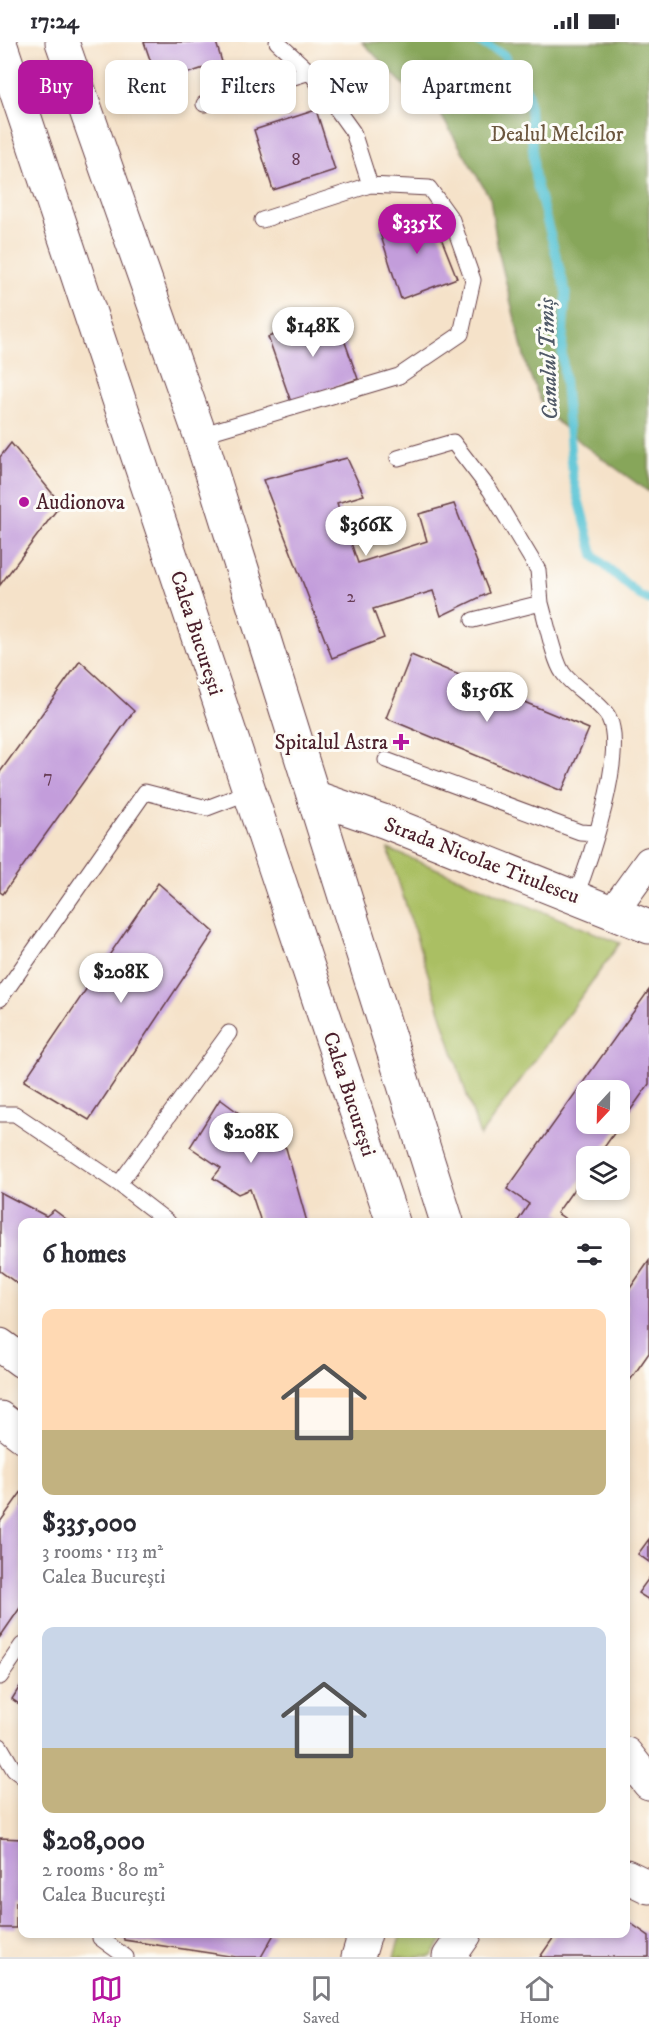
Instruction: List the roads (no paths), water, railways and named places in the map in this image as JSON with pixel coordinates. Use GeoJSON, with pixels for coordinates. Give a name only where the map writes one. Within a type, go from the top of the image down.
{"type":"FeatureCollection","features":[{"type":"Feature","properties":{"kind":"main road"},"geometry":{"type":"LineString","coordinates":[[63,42],[201,435],[446,1218]]}},
{"type":"Feature","properties":{"kind":"main road","name":"Calea București"},"geometry":{"type":"LineString","coordinates":[[0,43],[392,1218]]}},
{"type":"Feature","properties":{"kind":"main road","name":"Strada Nicolae Titulescu"},"geometry":{"type":"LineString","coordinates":[[314,797],[386,822],[649,927]]}},
{"type":"Feature","properties":{"kind":"main road"},"geometry":{"type":"LineString","coordinates":[[0,1345],[18,1358]]}},
{"type":"Feature","properties":{"kind":"main road"},"geometry":{"type":"LineString","coordinates":[[0,1418],[18,1432]]}},
{"type":"Feature","properties":{"kind":"main road"},"geometry":{"type":"LineString","coordinates":[[630,1759],[649,1783]]}},
{"type":"Feature","properties":{"kind":"main road"},"geometry":{"type":"LineString","coordinates":[[630,1878],[649,1887]]}},
{"type":"Feature","properties":{"kind":"main road"},"geometry":{"type":"LineString","coordinates":[[358,1957],[364,1938]]}},
{"type":"Feature","properties":{"kind":"main road"},"geometry":{"type":"LineString","coordinates":[[449,1957],[462,1938]]}},
{"type":"Feature","properties":{"kind":"street"},"geometry":{"type":"LineString","coordinates":[[613,912],[649,862]]}},
{"type":"Feature","properties":{"kind":"lane"},"geometry":{"type":"LineString","coordinates":[[277,42],[308,70]]}},
{"type":"Feature","properties":{"kind":"lane"},"geometry":{"type":"LineString","coordinates":[[340,114],[353,132],[370,185]]}},
{"type":"Feature","properties":{"kind":"lane"},"geometry":{"type":"LineString","coordinates":[[201,435],[399,376],[461,334],[473,280],[452,220],[429,188],[370,185],[262,220]]}},
{"type":"Feature","properties":{"kind":"lane"},"geometry":{"type":"LineString","coordinates":[[399,458],[453,442],[490,490],[538,570],[541,603],[562,672],[608,718],[613,743],[608,788],[587,869],[575,897]]}},
{"type":"Feature","properties":{"kind":"lane"},"geometry":{"type":"LineString","coordinates":[[473,620],[541,603]]}},
{"type":"Feature","properties":{"kind":"lane"},"geometry":{"type":"LineString","coordinates":[[387,760],[580,832],[597,832]]}},
{"type":"Feature","properties":{"kind":"lane"},"geometry":{"type":"LineString","coordinates":[[0,999],[145,792],[207,808],[249,792]]}},
{"type":"Feature","properties":{"kind":"lane"},"geometry":{"type":"LineString","coordinates":[[119,1184],[229,1033]]}},
{"type":"Feature","properties":{"kind":"lane"},"geometry":{"type":"LineString","coordinates":[[0,1114],[15,1113],[119,1184],[163,1218]]}},
{"type":"Feature","properties":{"kind":"lane"},"geometry":{"type":"LineString","coordinates":[[0,1677],[18,1651]]}},
{"type":"Feature","properties":{"kind":"lane"},"geometry":{"type":"LineString","coordinates":[[0,1746],[18,1773]]}},
{"type":"Feature","properties":{"kind":"lane"},"geometry":{"type":"LineString","coordinates":[[100,1938],[126,1957]]}},
{"type":"Feature","properties":{"kind":"waterway","name":"Canalul Timiș"},"geometry":{"type":"LineString","coordinates":[[478,42],[503,54],[528,92],[535,178],[566,292],[562,352],[573,478],[594,556],[639,595],[649,600]]}},
{"type":"Feature","properties":{"kind":"place","name":"Audionova"},"geometry":{"type":"Point","coordinates":[24,502]}},
{"type":"Feature","properties":{"kind":"place","name":"Spitalul Astra"},"geometry":{"type":"Point","coordinates":[401,742]}},
{"type":"Feature","properties":{"kind":"park label","name":"Dealul Melcilor"},"geometry":{"type":"Point","coordinates":[557,134]}}]}
